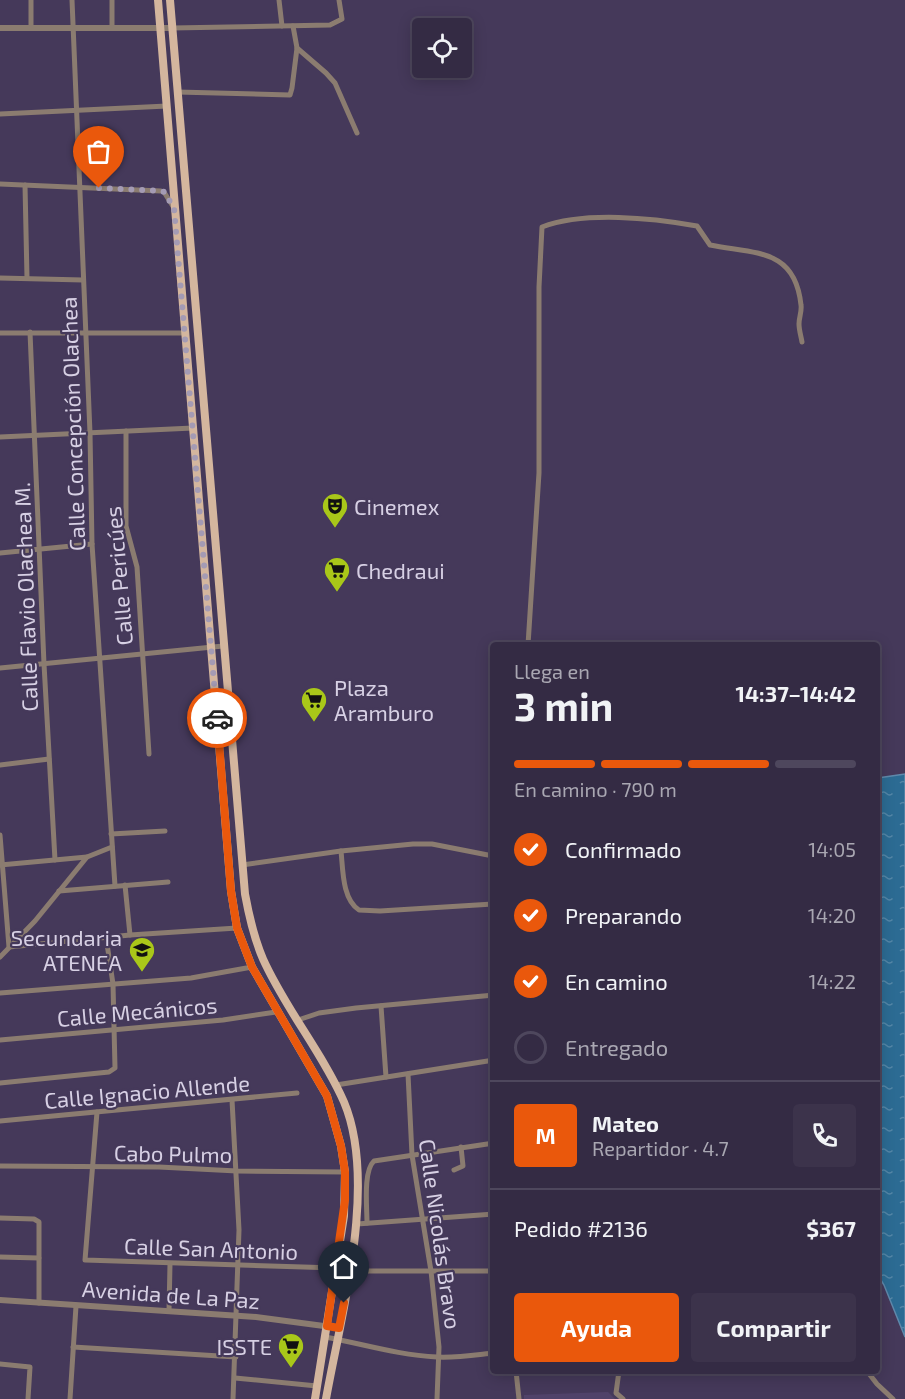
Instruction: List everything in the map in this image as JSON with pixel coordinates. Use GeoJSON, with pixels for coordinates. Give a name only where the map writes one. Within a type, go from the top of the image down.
{"type":"FeatureCollection","features":[{"type":"Feature","properties":{"kind":"main road"},"geometry":{"type":"LineString","coordinates":[[158,0],[231,891],[237,928],[252,967],[276,1012],[327,1096],[341,1146],[345,1172],[344,1208],[337,1268],[315,1399]]}},
{"type":"Feature","properties":{"kind":"main road"},"geometry":{"type":"LineString","coordinates":[[170,0],[223,646],[248,912],[256,941],[279,989],[314,1044],[336,1085],[345,1105],[355,1147],[358,1193],[357,1224],[326,1399]]}},
{"type":"Feature","properties":{"kind":"main road"},"geometry":{"type":"LineString","coordinates":[[225,818],[230,831],[240,840]]}},
{"type":"Feature","properties":{"kind":"street"},"geometry":{"type":"LineString","coordinates":[[31,0],[31,28]]}},
{"type":"Feature","properties":{"kind":"street","name":"Calle Concepción Olachea"},"geometry":{"type":"LineString","coordinates":[[72,0],[90,433],[92,544],[116,886]]}},
{"type":"Feature","properties":{"kind":"street"},"geometry":{"type":"LineString","coordinates":[[112,0],[112,28]]}},
{"type":"Feature","properties":{"kind":"street"},"geometry":{"type":"LineString","coordinates":[[279,0],[282,26]]}},
{"type":"Feature","properties":{"kind":"street"},"geometry":{"type":"LineString","coordinates":[[0,28],[330,25],[342,19],[339,0]]}},
{"type":"Feature","properties":{"kind":"street"},"geometry":{"type":"LineString","coordinates":[[177,92],[290,95],[297,48],[293,26]]}},
{"type":"Feature","properties":{"kind":"street"},"geometry":{"type":"LineString","coordinates":[[297,48],[335,83],[357,133]]}},
{"type":"Feature","properties":{"kind":"street"},"geometry":{"type":"LineString","coordinates":[[0,114],[167,106]]}},
{"type":"Feature","properties":{"kind":"street"},"geometry":{"type":"LineString","coordinates":[[0,184],[161,191],[174,208]]}},
{"type":"Feature","properties":{"kind":"street"},"geometry":{"type":"LineString","coordinates":[[25,185],[27,278]]}},
{"type":"Feature","properties":{"kind":"street"},"geometry":{"type":"LineString","coordinates":[[528,642],[539,473],[539,287],[542,226],[624,217],[669,221],[697,226],[710,244],[774,258],[787,266],[797,282],[802,308],[799,323],[802,342]]}},
{"type":"Feature","properties":{"kind":"street"},"geometry":{"type":"LineString","coordinates":[[0,278],[83,280]]}},
{"type":"Feature","properties":{"kind":"street","name":"Calle Flavio Olachea M."},"geometry":{"type":"LineString","coordinates":[[30,332],[55,860]]}},
{"type":"Feature","properties":{"kind":"street"},"geometry":{"type":"LineString","coordinates":[[0,333],[185,333]]}},
{"type":"Feature","properties":{"kind":"street"},"geometry":{"type":"LineString","coordinates":[[0,437],[193,428]]}},
{"type":"Feature","properties":{"kind":"street","name":"Calle Pericúes"},"geometry":{"type":"LineString","coordinates":[[126,431],[127,529],[137,564],[149,754]]}},
{"type":"Feature","properties":{"kind":"street"},"geometry":{"type":"LineString","coordinates":[[0,553],[92,544]]}},
{"type":"Feature","properties":{"kind":"street"},"geometry":{"type":"LineString","coordinates":[[0,668],[223,646]]}},
{"type":"Feature","properties":{"kind":"street"},"geometry":{"type":"LineString","coordinates":[[0,765],[49,759]]}},
{"type":"Feature","properties":{"kind":"street"},"geometry":{"type":"LineString","coordinates":[[111,834],[165,831]]}},
{"type":"Feature","properties":{"kind":"street"},"geometry":{"type":"LineString","coordinates":[[0,835],[9,947]]}},
{"type":"Feature","properties":{"kind":"street"},"geometry":{"type":"LineString","coordinates":[[242,865],[341,851],[424,844],[490,855]]}},
{"type":"Feature","properties":{"kind":"street"},"geometry":{"type":"LineString","coordinates":[[1,865],[87,857],[112,847]]}},
{"type":"Feature","properties":{"kind":"street"},"geometry":{"type":"LineString","coordinates":[[341,851],[349,900],[355,908],[365,912],[490,904]]}},
{"type":"Feature","properties":{"kind":"street"},"geometry":{"type":"LineString","coordinates":[[0,957],[27,930],[87,857]]}},
{"type":"Feature","properties":{"kind":"street"},"geometry":{"type":"LineString","coordinates":[[59,891],[168,882]]}},
{"type":"Feature","properties":{"kind":"street"},"geometry":{"type":"LineString","coordinates":[[125,885],[130,934]]}},
{"type":"Feature","properties":{"kind":"street"},"geometry":{"type":"LineString","coordinates":[[9,947],[130,934],[237,928]]}},
{"type":"Feature","properties":{"kind":"street"},"geometry":{"type":"LineString","coordinates":[[0,1083],[111,1071],[115,1068],[113,984],[106,937]]}},
{"type":"Feature","properties":{"kind":"street"},"geometry":{"type":"LineString","coordinates":[[0,993],[191,978],[252,967]]}},
{"type":"Feature","properties":{"kind":"street"},"geometry":{"type":"LineString","coordinates":[[298,1020],[319,1014],[381,1006],[490,995]]}},
{"type":"Feature","properties":{"kind":"street"},"geometry":{"type":"LineString","coordinates":[[381,1006],[386,1077]]}},
{"type":"Feature","properties":{"kind":"street","name":"Calle Mecánicos"},"geometry":{"type":"LineString","coordinates":[[0,1040],[223,1020],[276,1012]]}},
{"type":"Feature","properties":{"kind":"street"},"geometry":{"type":"LineString","coordinates":[[336,1085],[490,1061]]}},
{"type":"Feature","properties":{"kind":"street","name":"Calle Nicolás Bravo"},"geometry":{"type":"LineString","coordinates":[[408,1074],[412,1155],[431,1271],[439,1358],[437,1399]]}},
{"type":"Feature","properties":{"kind":"street","name":"Calle Ignacio Allende"},"geometry":{"type":"LineString","coordinates":[[0,1121],[297,1094]]}},
{"type":"Feature","properties":{"kind":"street"},"geometry":{"type":"LineString","coordinates":[[232,1100],[237,1171],[239,1266],[233,1399]]}},
{"type":"Feature","properties":{"kind":"street"},"geometry":{"type":"LineString","coordinates":[[92,1168],[97,1112]]}},
{"type":"Feature","properties":{"kind":"street"},"geometry":{"type":"LineString","coordinates":[[367,1223],[368,1173],[374,1161],[490,1143]]}},
{"type":"Feature","properties":{"kind":"street"},"geometry":{"type":"LineString","coordinates":[[454,1170],[463,1166],[461,1147]]}},
{"type":"Feature","properties":{"kind":"street","name":"Cabo Pulmo"},"geometry":{"type":"LineString","coordinates":[[0,1166],[345,1172]]}},
{"type":"Feature","properties":{"kind":"street","name":"Calle San Antonio"},"geometry":{"type":"LineString","coordinates":[[92,1168],[85,1260],[337,1268]]}},
{"type":"Feature","properties":{"kind":"street"},"geometry":{"type":"LineString","coordinates":[[357,1224],[490,1214]]}},
{"type":"Feature","properties":{"kind":"street"},"geometry":{"type":"LineString","coordinates":[[0,1218],[34,1219],[39,1222],[39,1303]]}},
{"type":"Feature","properties":{"kind":"street"},"geometry":{"type":"LineString","coordinates":[[0,1257],[39,1258]]}},
{"type":"Feature","properties":{"kind":"street"},"geometry":{"type":"LineString","coordinates":[[169,1311],[170,1264]]}},
{"type":"Feature","properties":{"kind":"street"},"geometry":{"type":"LineString","coordinates":[[349,1271],[490,1271]]}},
{"type":"Feature","properties":{"kind":"street","name":"Avenida de La Paz"},"geometry":{"type":"LineString","coordinates":[[0,1300],[237,1315],[339,1328]]}},
{"type":"Feature","properties":{"kind":"street"},"geometry":{"type":"LineString","coordinates":[[70,1399],[76,1306]]}},
{"type":"Feature","properties":{"kind":"street"},"geometry":{"type":"LineString","coordinates":[[325,1337],[359,1346],[439,1358],[490,1353]]}},
{"type":"Feature","properties":{"kind":"street"},"geometry":{"type":"LineString","coordinates":[[73,1347],[236,1357]]}},
{"type":"Feature","properties":{"kind":"street"},"geometry":{"type":"LineString","coordinates":[[0,1364],[30,1367],[28,1399]]}},
{"type":"Feature","properties":{"kind":"street"},"geometry":{"type":"LineString","coordinates":[[516,1374],[519,1399]]}},
{"type":"Feature","properties":{"kind":"street"},"geometry":{"type":"LineString","coordinates":[[619,1374],[616,1393],[623,1399]]}},
{"type":"Feature","properties":{"kind":"street"},"geometry":{"type":"LineString","coordinates":[[869,1374],[893,1399]]}},
{"type":"Feature","properties":{"kind":"street"},"geometry":{"type":"LineString","coordinates":[[235,1378],[317,1386]]}},
{"type":"Feature","properties":{"kind":"shaded area"},"geometry":{"type":"Polygon","coordinates":[[[608,1392],[615,1399],[524,1399],[524,1395],[608,1392]]]}},
{"type":"Feature","properties":{"kind":"water"},"geometry":{"type":"Polygon","coordinates":[[[905,774],[905,1337],[880,1278],[880,778],[905,774]]]}},
{"type":"Feature","properties":{"kind":"way so far"},"geometry":{"type":"LineString","coordinates":[[99,188],[161,191],[174,208],[217,718]]}},
{"type":"Feature","properties":{"kind":"place","name":"Cinemex"},"geometry":{"type":"Point","coordinates":[335,529]}},
{"type":"Feature","properties":{"kind":"place","name":"Chedraui"},"geometry":{"type":"Point","coordinates":[337,593]}},
{"type":"Feature","properties":{"kind":"place","name":"Plaza Aramburo"},"geometry":{"type":"Point","coordinates":[314,723]}},
{"type":"Feature","properties":{"kind":"place","name":"Secundaria ATENEA"},"geometry":{"type":"Point","coordinates":[142,973]}},
{"type":"Feature","properties":{"kind":"place","name":"ISSTE"},"geometry":{"type":"Point","coordinates":[291,1369]}},
{"type":"Feature","properties":{"kind":"route"},"geometry":{"type":"LineString","coordinates":[[217,718],[231,891],[237,928],[252,967],[276,1012],[327,1096],[341,1146],[345,1172],[345,1200],[327,1326],[339,1328],[344,1303]]}}]}
